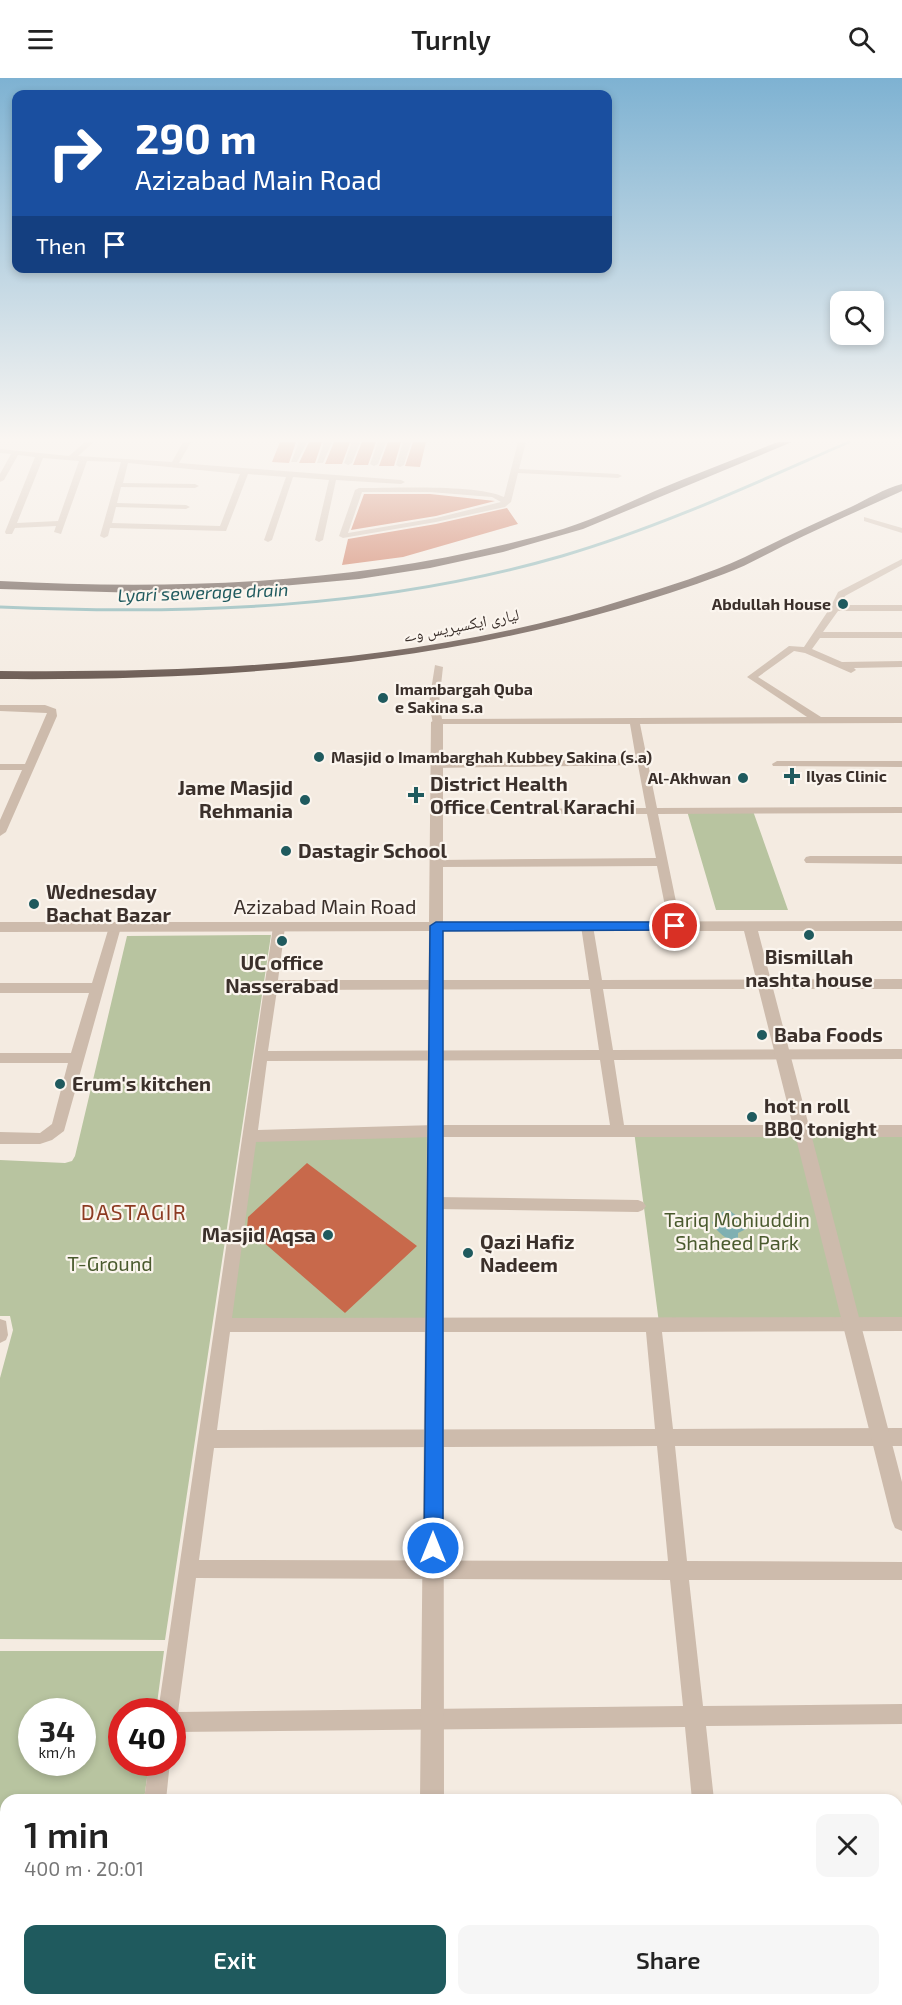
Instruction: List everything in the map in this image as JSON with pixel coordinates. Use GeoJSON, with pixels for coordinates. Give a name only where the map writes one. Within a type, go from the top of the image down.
{"type":"FeatureCollection","features":[{"type":"Feature","properties":{"kind":"highway"},"geometry":{"type":"LineString","coordinates":[[0,585],[76,589],[207,588],[304,581],[429,563],[516,545],[561,532]]}},
{"type":"Feature","properties":{"kind":"highway","name":"لیاری ایکسپریس وے"},"geometry":{"type":"LineString","coordinates":[[0,675],[77,677],[230,671],[399,653],[529,629],[617,606],[721,572],[806,532]]}},
{"type":"Feature","properties":{"kind":"street"},"geometry":{"type":"LineString","coordinates":[[104,536],[105,532]]}},
{"type":"Feature","properties":{"kind":"street"},"geometry":{"type":"LineString","coordinates":[[268,540],[271,532]]}},
{"type":"Feature","properties":{"kind":"street"},"geometry":{"type":"LineString","coordinates":[[319,540],[321,532]]}},
{"type":"Feature","properties":{"kind":"street"},"geometry":{"type":"LineString","coordinates":[[344,532],[343,536],[367,532]]}},
{"type":"Feature","properties":{"kind":"street"},"geometry":{"type":"LineString","coordinates":[[807,650],[835,608],[841,594],[901,558]]}},
{"type":"Feature","properties":{"kind":"street"},"geometry":{"type":"LineString","coordinates":[[835,608],[900,607]]}},
{"type":"Feature","properties":{"kind":"street"},"geometry":{"type":"LineString","coordinates":[[818,635],[902,635]]}},
{"type":"Feature","properties":{"kind":"street"},"geometry":{"type":"LineString","coordinates":[[819,720],[752,677],[792,648],[807,650],[851,670]]}},
{"type":"Feature","properties":{"kind":"street"},"geometry":{"type":"LineString","coordinates":[[840,665],[902,664]]}},
{"type":"Feature","properties":{"kind":"street"},"geometry":{"type":"LineString","coordinates":[[432,1794],[437,812],[437,722],[434,703],[438,667]]}},
{"type":"Feature","properties":{"kind":"street"},"geometry":{"type":"LineString","coordinates":[[0,708],[45,708],[52,711],[52,716],[30,767],[4,813],[0,832]]}},
{"type":"Feature","properties":{"kind":"street"},"geometry":{"type":"LineString","coordinates":[[634,720],[675,926]]}},
{"type":"Feature","properties":{"kind":"street"},"geometry":{"type":"LineString","coordinates":[[437,722],[902,720]]}},
{"type":"Feature","properties":{"kind":"street"},"geometry":{"type":"LineString","coordinates":[[437,766],[643,762]]}},
{"type":"Feature","properties":{"kind":"street"},"geometry":{"type":"LineString","coordinates":[[777,764],[902,764]]}},
{"type":"Feature","properties":{"kind":"street"},"geometry":{"type":"LineString","coordinates":[[0,767],[30,767]]}},
{"type":"Feature","properties":{"kind":"street"},"geometry":{"type":"LineString","coordinates":[[437,812],[902,810]]}},
{"type":"Feature","properties":{"kind":"street"},"geometry":{"type":"LineString","coordinates":[[810,860],[902,860]]}},
{"type":"Feature","properties":{"kind":"street"},"geometry":{"type":"LineString","coordinates":[[436,864],[663,862]]}},
{"type":"Feature","properties":{"kind":"street"},"geometry":{"type":"LineString","coordinates":[[587,926],[618,1131]]}},
{"type":"Feature","properties":{"kind":"street"},"geometry":{"type":"LineString","coordinates":[[750,926],[902,1521]]}},
{"type":"Feature","properties":{"kind":"street","name":"Azizabad Main Road"},"geometry":{"type":"LineString","coordinates":[[0,927],[902,926]]}},
{"type":"Feature","properties":{"kind":"street"},"geometry":{"type":"LineString","coordinates":[[0,1138],[45,1138],[59,1127],[76,1058],[115,927]]}},
{"type":"Feature","properties":{"kind":"street"},"geometry":{"type":"LineString","coordinates":[[170,1698],[279,927]]}},
{"type":"Feature","properties":{"kind":"street"},"geometry":{"type":"LineString","coordinates":[[271,985],[902,984]]}},
{"type":"Feature","properties":{"kind":"street"},"geometry":{"type":"LineString","coordinates":[[0,988],[97,988]]}},
{"type":"Feature","properties":{"kind":"street"},"geometry":{"type":"LineString","coordinates":[[261,1056],[902,1054]]}},
{"type":"Feature","properties":{"kind":"street"},"geometry":{"type":"LineString","coordinates":[[0,1058],[76,1058]]}},
{"type":"Feature","properties":{"kind":"street"},"geometry":{"type":"LineString","coordinates":[[249,1136],[435,1131],[902,1131]]}},
{"type":"Feature","properties":{"kind":"street"},"geometry":{"type":"LineString","coordinates":[[435,1203],[638,1206]]}},
{"type":"Feature","properties":{"kind":"street"},"geometry":{"type":"LineString","coordinates":[[653,1324],[702,1794]]}},
{"type":"Feature","properties":{"kind":"street"},"geometry":{"type":"LineString","coordinates":[[222,1325],[902,1324]]}},
{"type":"Feature","properties":{"kind":"street"},"geometry":{"type":"LineString","coordinates":[[0,1326],[0,1335]]}},
{"type":"Feature","properties":{"kind":"street"},"geometry":{"type":"LineString","coordinates":[[206,1439],[902,1437]]}},
{"type":"Feature","properties":{"kind":"street"},"geometry":{"type":"LineString","coordinates":[[188,1569],[902,1571]]}},
{"type":"Feature","properties":{"kind":"street"},"geometry":{"type":"LineString","coordinates":[[186,1722],[902,1714]]}},
{"type":"Feature","properties":{"kind":"street"},"geometry":{"type":"LineString","coordinates":[[156,1794],[158,1776]]}},
{"type":"Feature","properties":{"kind":"green space"},"geometry":{"type":"Polygon","coordinates":[[[687,811],[753,811],[788,910],[716,910],[687,811]]]}},
{"type":"Feature","properties":{"kind":"green space","name":"T-Ground"},"geometry":{"type":"Polygon","coordinates":[[[271,935],[165,1640],[0,1639],[0,1378],[13,1330],[10,1316],[0,1316],[0,1160],[65,1163],[72,1161],[75,1156],[127,936],[271,935]]]}},
{"type":"Feature","properties":{"kind":"green space"},"geometry":{"type":"Polygon","coordinates":[[[435,1131],[434,1325],[222,1325],[249,1136],[435,1131]]]}},
{"type":"Feature","properties":{"kind":"green space","name":"Tariq Mohiuddin Shaheed Park"},"geometry":{"type":"Polygon","coordinates":[[[634,1131],[902,1131],[902,1324],[659,1323],[634,1131]]]}},
{"type":"Feature","properties":{"kind":"green space"},"geometry":{"type":"Polygon","coordinates":[[[0,1651],[164,1651],[158,1698],[108,1698],[108,1776],[147,1776],[145,1794],[0,1794],[0,1651]]]}},
{"type":"Feature","properties":{"kind":"water"},"geometry":{"type":"Polygon","coordinates":[[[729,1210],[747,1224],[748,1228],[738,1233],[738,1238],[733,1242],[718,1231],[712,1222],[719,1218],[722,1212],[729,1210]]]}},
{"type":"Feature","properties":{"kind":"building"},"geometry":{"type":"Polygon","coordinates":[[[389,532],[490,532],[403,557],[342,565],[348,539],[389,532]]]}},
{"type":"Feature","properties":{"kind":"building","name":"Masjid Aqsa"},"geometry":{"type":"Polygon","coordinates":[[[307,1163],[417,1246],[345,1313],[247,1228],[248,1217],[307,1163]]]}},
{"type":"Feature","properties":{"kind":"waterway","name":"Lyari sewerage drain"},"geometry":{"type":"LineString","coordinates":[[0,607],[142,610],[213,608],[354,598],[493,574],[562,556],[635,532]]}},
{"type":"Feature","properties":{"kind":"place","name":"Abdullah House"},"geometry":{"type":"Point","coordinates":[843,604]}},
{"type":"Feature","properties":{"kind":"place","name":"Imambargah Quba e Sakina s.a"},"geometry":{"type":"Point","coordinates":[383,698]}},
{"type":"Feature","properties":{"kind":"place","name":"Masjid o Imambarghah Kubbey Sakina (s.a)"},"geometry":{"type":"Point","coordinates":[319,757]}},
{"type":"Feature","properties":{"kind":"place","name":"Ilyas Clinic"},"geometry":{"type":"Point","coordinates":[792,776]}},
{"type":"Feature","properties":{"kind":"place","name":"Al-Akhwan"},"geometry":{"type":"Point","coordinates":[743,778]}},
{"type":"Feature","properties":{"kind":"place","name":"District Health Office Central Karachi"},"geometry":{"type":"Point","coordinates":[416,795]}},
{"type":"Feature","properties":{"kind":"place","name":"Jame Masjid Rehmania"},"geometry":{"type":"Point","coordinates":[305,800]}},
{"type":"Feature","properties":{"kind":"place","name":"Dastagir School"},"geometry":{"type":"Point","coordinates":[286,851]}},
{"type":"Feature","properties":{"kind":"place","name":"Wednesday Bachat Bazar"},"geometry":{"type":"Point","coordinates":[34,904]}},
{"type":"Feature","properties":{"kind":"place","name":"Bismillah nashta house"},"geometry":{"type":"Point","coordinates":[809,935]}},
{"type":"Feature","properties":{"kind":"place","name":"UC office Nasserabad"},"geometry":{"type":"Point","coordinates":[282,941]}},
{"type":"Feature","properties":{"kind":"place","name":"Baba Foods"},"geometry":{"type":"Point","coordinates":[762,1035]}},
{"type":"Feature","properties":{"kind":"place","name":"Erum's kitchen"},"geometry":{"type":"Point","coordinates":[60,1084]}},
{"type":"Feature","properties":{"kind":"place","name":"hot n roll BBQ tonight"},"geometry":{"type":"Point","coordinates":[752,1117]}},
{"type":"Feature","properties":{"kind":"place","name":"Masjid Aqsa"},"geometry":{"type":"Point","coordinates":[328,1235]}},
{"type":"Feature","properties":{"kind":"place","name":"Qazi Hafiz Nadeem"},"geometry":{"type":"Point","coordinates":[468,1253]}},
{"type":"Feature","properties":{"kind":"district","name":"DASTAGIR"},"geometry":{"type":"Point","coordinates":[134,1213]}},
{"type":"Feature","properties":{"kind":"route"},"geometry":{"type":"LineString","coordinates":[[433,1548],[436,926],[675,926]]}}]}
